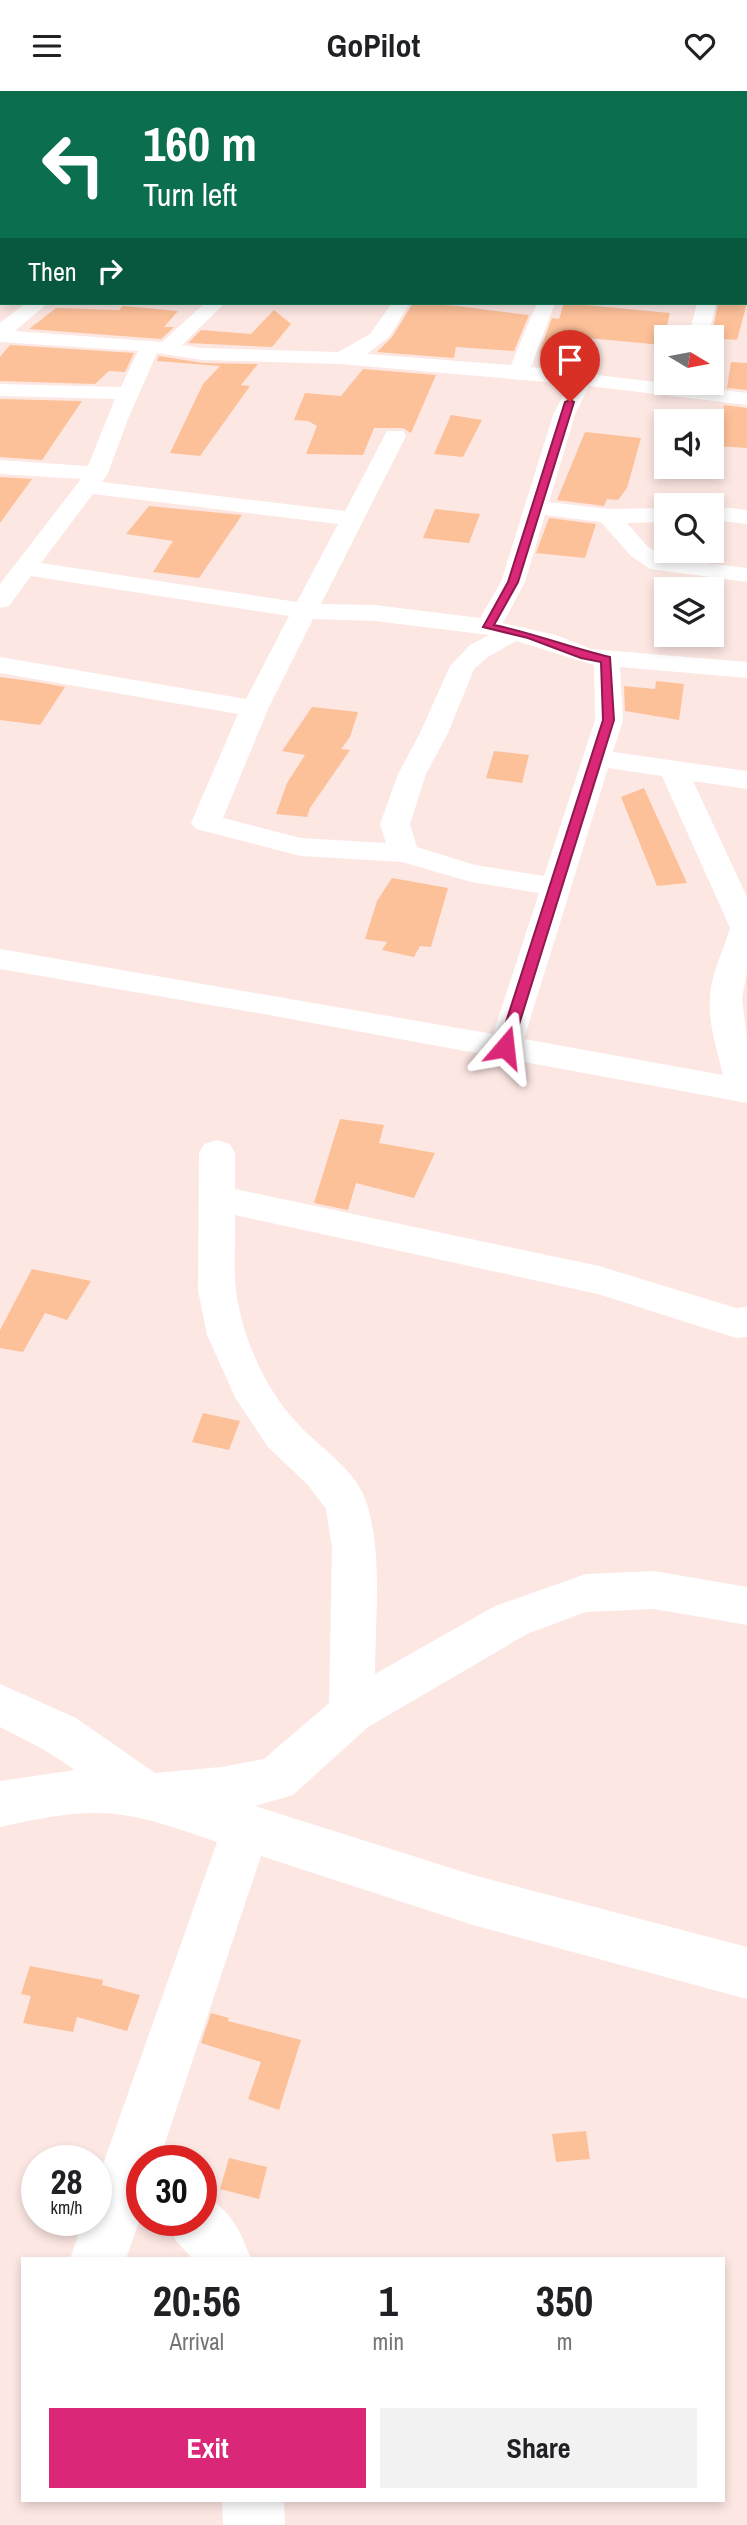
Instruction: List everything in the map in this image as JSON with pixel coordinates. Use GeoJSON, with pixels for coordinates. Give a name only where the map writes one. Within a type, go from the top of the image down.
{"type":"FeatureCollection","features":[{"type":"Feature","properties":{"kind":"street"},"geometry":{"type":"LineString","coordinates":[[3,339],[36,305]]}},
{"type":"Feature","properties":{"kind":"street"},"geometry":{"type":"LineString","coordinates":[[0,601],[92,480],[129,393],[159,347],[213,305]]}},
{"type":"Feature","properties":{"kind":"street"},"geometry":{"type":"LineString","coordinates":[[340,358],[368,348],[385,330],[400,305]]}},
{"type":"Feature","properties":{"kind":"street"},"geometry":{"type":"LineString","coordinates":[[519,372],[545,305]]}},
{"type":"Feature","properties":{"kind":"street"},"geometry":{"type":"LineString","coordinates":[[701,325],[706,305]]}},
{"type":"Feature","properties":{"kind":"street"},"geometry":{"type":"LineString","coordinates":[[3,339],[159,347],[203,354],[340,358],[654,384]]}},
{"type":"Feature","properties":{"kind":"street"},"geometry":{"type":"LineString","coordinates":[[404,853],[395,824],[412,774],[434,733],[463,666],[501,629],[564,415],[582,379]]}},
{"type":"Feature","properties":{"kind":"street"},"geometry":{"type":"LineString","coordinates":[[0,390],[129,393]]}},
{"type":"Feature","properties":{"kind":"street"},"geometry":{"type":"LineString","coordinates":[[724,394],[747,399]]}},
{"type":"Feature","properties":{"kind":"street"},"geometry":{"type":"LineString","coordinates":[[395,436],[254,709],[206,823],[301,847],[404,853],[471,873],[556,887]]}},
{"type":"Feature","properties":{"kind":"street"},"geometry":{"type":"LineString","coordinates":[[0,467],[351,519]]}},
{"type":"Feature","properties":{"kind":"street"},"geometry":{"type":"LineString","coordinates":[[537,507],[608,516],[654,516]]}},
{"type":"Feature","properties":{"kind":"street"},"geometry":{"type":"LineString","coordinates":[[724,514],[747,517]]}},
{"type":"Feature","properties":{"kind":"street"},"geometry":{"type":"LineString","coordinates":[[608,516],[639,551],[659,564],[747,575]]}},
{"type":"Feature","properties":{"kind":"street"},"geometry":{"type":"LineString","coordinates":[[27,568],[304,611],[375,613],[501,629],[547,640],[585,656],[671,661],[747,670]]}},
{"type":"Feature","properties":{"kind":"street"},"geometry":{"type":"LineString","coordinates":[[505,1047],[609,720],[607,659]]}},
{"type":"Feature","properties":{"kind":"street"},"geometry":{"type":"LineString","coordinates":[[0,665],[254,709]]}},
{"type":"Feature","properties":{"kind":"street"},"geometry":{"type":"LineString","coordinates":[[596,758],[747,780]]}},
{"type":"Feature","properties":{"kind":"street"},"geometry":{"type":"LineString","coordinates":[[0,959],[269,1004],[745,1091],[727,1027],[725,996],[746,928],[674,771]]}},
{"type":"Feature","properties":{"kind":"street"},"geometry":{"type":"LineString","coordinates":[[217,1153],[217,1290],[231,1345],[250,1388],[282,1435],[323,1473],[346,1503],[354,1547],[352,1712]]}},
{"type":"Feature","properties":{"kind":"street"},"geometry":{"type":"LineString","coordinates":[[217,1198],[599,1280],[736,1323],[747,1322]]}},
{"type":"Feature","properties":{"kind":"street"},"geometry":{"type":"LineString","coordinates":[[0,1804],[39,1796],[97,1790],[146,1795],[221,1790],[276,1779],[352,1712],[511,1619],[586,1594],[654,1590],[747,1606]]}},
{"type":"Feature","properties":{"kind":"street"},"geometry":{"type":"LineString","coordinates":[[0,1705],[43,1722],[94,1753],[146,1795],[473,1900],[747,1973]]}},
{"type":"Feature","properties":{"kind":"street"},"geometry":{"type":"LineString","coordinates":[[147,2145],[247,1826]]}},
{"type":"Feature","properties":{"kind":"street"},"geometry":{"type":"LineString","coordinates":[[99,2257],[126,2205]]}},
{"type":"Feature","properties":{"kind":"street"},"geometry":{"type":"LineString","coordinates":[[210,2236],[222,2257]]}},
{"type":"Feature","properties":{"kind":"street"},"geometry":{"type":"LineString","coordinates":[[253,2502],[254,2525]]}},
{"type":"Feature","properties":{"kind":"building"},"geometry":{"type":"Polygon","coordinates":[[[412,305],[457,306],[529,315],[514,351],[456,347],[454,358],[377,352],[392,337],[412,305]]]}},
{"type":"Feature","properties":{"kind":"building"},"geometry":{"type":"Polygon","coordinates":[[[563,305],[670,313],[667,325],[654,325],[654,344],[577,337],[546,366],[542,366],[546,354],[539,353],[552,318],[559,319],[563,305]]]}},
{"type":"Feature","properties":{"kind":"building"},"geometry":{"type":"Polygon","coordinates":[[[718,305],[746,305],[737,340],[724,339],[724,325],[714,325],[718,305]]]}},
{"type":"Feature","properties":{"kind":"building"},"geometry":{"type":"Polygon","coordinates":[[[123,306],[178,311],[164,327],[174,327],[161,339],[29,329],[56,308],[119,310],[123,306]]]}},
{"type":"Feature","properties":{"kind":"building"},"geometry":{"type":"Polygon","coordinates":[[[274,310],[291,324],[272,347],[188,343],[201,330],[251,334],[274,310]]]}},
{"type":"Feature","properties":{"kind":"building"},"geometry":{"type":"Polygon","coordinates":[[[10,345],[134,353],[125,372],[109,371],[95,384],[0,381],[0,357],[10,345]]]}},
{"type":"Feature","properties":{"kind":"building"},"geometry":{"type":"Polygon","coordinates":[[[159,356],[203,363],[258,364],[241,385],[250,386],[200,456],[170,453],[203,384],[220,366],[157,361],[159,356]]]}},
{"type":"Feature","properties":{"kind":"building"},"geometry":{"type":"Polygon","coordinates":[[[731,362],[747,363],[747,390],[727,388],[731,362]]]}},
{"type":"Feature","properties":{"kind":"building"},"geometry":{"type":"Polygon","coordinates":[[[363,369],[436,375],[411,433],[403,428],[374,428],[363,455],[306,454],[317,426],[308,421],[294,420],[305,393],[341,396],[363,369]]]}},
{"type":"Feature","properties":{"kind":"building"},"geometry":{"type":"Polygon","coordinates":[[[0,399],[82,401],[42,460],[0,457],[0,399]]]}},
{"type":"Feature","properties":{"kind":"building"},"geometry":{"type":"Polygon","coordinates":[[[724,405],[747,408],[747,448],[724,446],[724,405]]]}},
{"type":"Feature","properties":{"kind":"building"},"geometry":{"type":"Polygon","coordinates":[[[451,415],[482,420],[463,457],[434,454],[451,415]]]}},
{"type":"Feature","properties":{"kind":"building"},"geometry":{"type":"Polygon","coordinates":[[[585,432],[641,438],[627,488],[618,500],[607,499],[604,506],[557,500],[585,432]]]}},
{"type":"Feature","properties":{"kind":"building"},"geometry":{"type":"Polygon","coordinates":[[[0,477],[32,479],[0,523],[0,477]]]}},
{"type":"Feature","properties":{"kind":"building"},"geometry":{"type":"Polygon","coordinates":[[[149,506],[242,515],[199,578],[153,572],[173,541],[126,534],[149,506]]]}},
{"type":"Feature","properties":{"kind":"building"},"geometry":{"type":"Polygon","coordinates":[[[435,509],[480,514],[469,543],[423,538],[435,509]]]}},
{"type":"Feature","properties":{"kind":"building"},"geometry":{"type":"Polygon","coordinates":[[[549,518],[596,524],[585,558],[536,553],[549,518]]]}},
{"type":"Feature","properties":{"kind":"building"},"geometry":{"type":"Polygon","coordinates":[[[0,677],[65,687],[40,725],[0,720],[0,677]]]}},
{"type":"Feature","properties":{"kind":"building"},"geometry":{"type":"Polygon","coordinates":[[[656,681],[684,684],[679,720],[625,711],[624,686],[655,689],[656,681]]]}},
{"type":"Feature","properties":{"kind":"building"},"geometry":{"type":"Polygon","coordinates":[[[312,707],[358,712],[350,737],[341,749],[350,750],[310,808],[307,817],[276,814],[287,783],[305,755],[282,751],[312,707]]]}},
{"type":"Feature","properties":{"kind":"building"},"geometry":{"type":"Polygon","coordinates":[[[494,751],[529,755],[522,783],[486,778],[494,751]]]}},
{"type":"Feature","properties":{"kind":"building"},"geometry":{"type":"Polygon","coordinates":[[[644,788],[687,883],[657,886],[621,797],[644,788]]]}},
{"type":"Feature","properties":{"kind":"building"},"geometry":{"type":"Polygon","coordinates":[[[392,878],[448,888],[431,947],[420,946],[414,957],[382,950],[387,942],[365,939],[377,901],[392,878]]]}},
{"type":"Feature","properties":{"kind":"building"},"geometry":{"type":"Polygon","coordinates":[[[340,1119],[384,1125],[379,1143],[435,1153],[414,1198],[356,1183],[348,1210],[314,1203],[340,1119]]]}},
{"type":"Feature","properties":{"kind":"building"},"geometry":{"type":"Polygon","coordinates":[[[32,1269],[91,1281],[67,1320],[45,1313],[23,1352],[0,1348],[0,1330],[32,1269]]]}},
{"type":"Feature","properties":{"kind":"building"},"geometry":{"type":"Polygon","coordinates":[[[203,1413],[240,1421],[229,1450],[192,1442],[203,1413]]]}},
{"type":"Feature","properties":{"kind":"building"},"geometry":{"type":"Polygon","coordinates":[[[30,1966],[103,1980],[102,1985],[140,1995],[127,2031],[77,2017],[73,2032],[23,2023],[31,1996],[21,1994],[30,1966]]]}},
{"type":"Feature","properties":{"kind":"building"},"geometry":{"type":"Polygon","coordinates":[[[211,2013],[229,2018],[228,2021],[301,2040],[279,2110],[248,2099],[261,2062],[201,2043],[211,2013]]]}},
{"type":"Feature","properties":{"kind":"building"},"geometry":{"type":"Polygon","coordinates":[[[586,2131],[590,2159],[556,2162],[552,2134],[586,2131]]]}},
{"type":"Feature","properties":{"kind":"building"},"geometry":{"type":"Polygon","coordinates":[[[229,2158],[267,2167],[259,2199],[220,2189],[229,2158]]]}},
{"type":"Feature","properties":{"kind":"route"},"geometry":{"type":"LineString","coordinates":[[505,1047],[609,720],[607,659],[585,656],[531,635],[488,627],[513,582],[570,402]]}}]}
